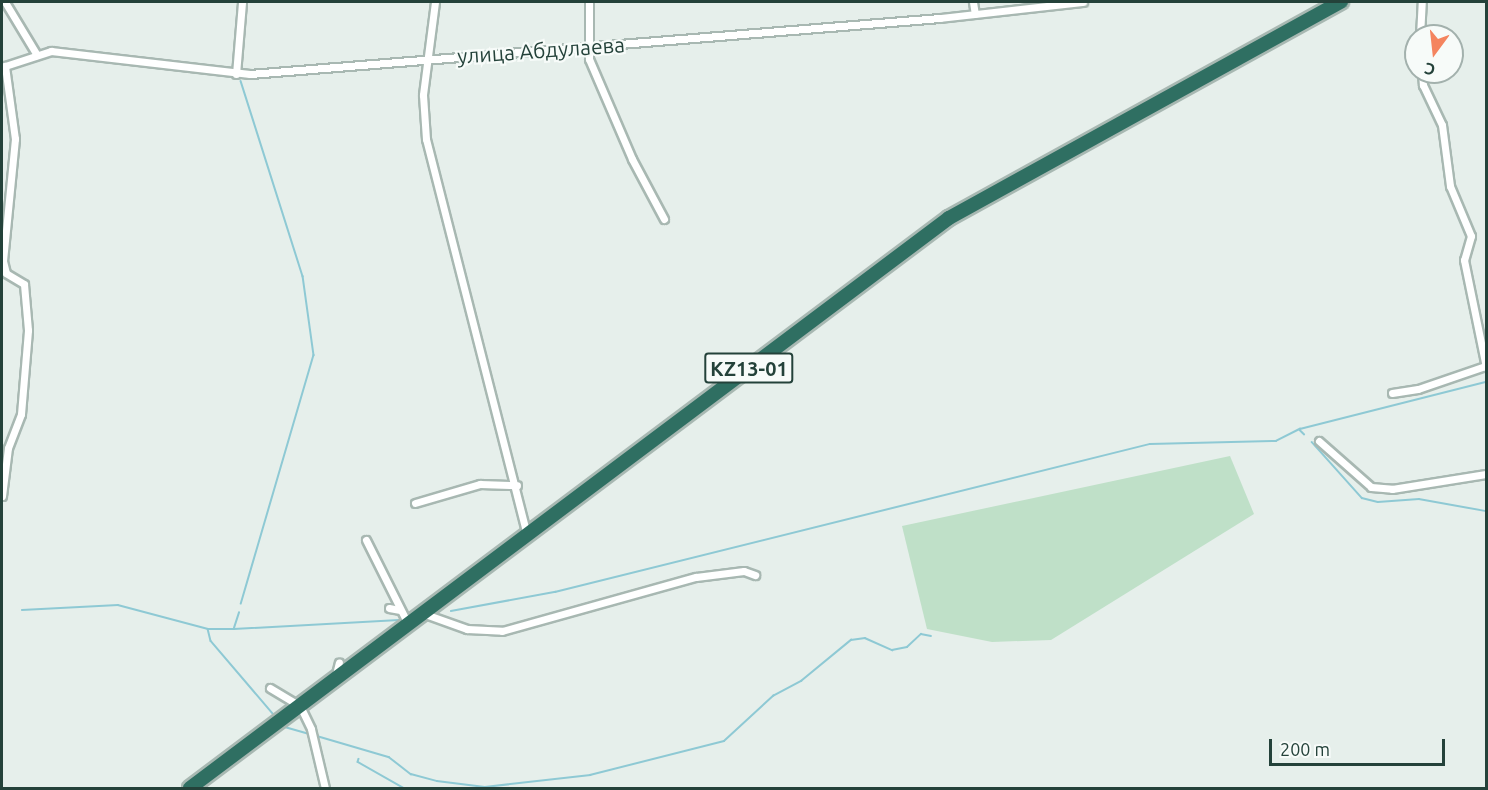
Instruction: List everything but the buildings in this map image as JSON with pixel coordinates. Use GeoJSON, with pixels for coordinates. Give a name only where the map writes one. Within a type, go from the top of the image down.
{"type":"FeatureCollection","features":[{"type":"Feature","properties":{"kind":"highway","name":"KZ13-01"},"geometry":{"type":"LineString","coordinates":[[190,789],[949,218],[1341,2]]}},
{"type":"Feature","properties":{"kind":"street"},"geometry":{"type":"LineString","coordinates":[[5,2],[37,55]]}},
{"type":"Feature","properties":{"kind":"street"},"geometry":{"type":"LineString","coordinates":[[236,74],[242,2]]}},
{"type":"Feature","properties":{"kind":"street"},"geometry":{"type":"LineString","coordinates":[[435,2],[426,59],[424,120],[439,200],[517,485],[527,536]]}},
{"type":"Feature","properties":{"kind":"street"},"geometry":{"type":"LineString","coordinates":[[589,2],[588,47],[632,159],[664,219]]}},
{"type":"Feature","properties":{"kind":"street"},"geometry":{"type":"LineString","coordinates":[[973,2],[975,14]]}},
{"type":"Feature","properties":{"kind":"street","name":"улица Абдулаева"},"geometry":{"type":"LineString","coordinates":[[3,67],[37,55],[71,52],[236,74],[588,47],[975,14],[1083,2]]}},
{"type":"Feature","properties":{"kind":"street"},"geometry":{"type":"LineString","coordinates":[[1421,24],[1422,2]]}},
{"type":"Feature","properties":{"kind":"street"},"geometry":{"type":"LineString","coordinates":[[2,496],[10,437],[21,414],[28,330],[24,284],[6,273],[3,261],[15,139],[3,67]]}},
{"type":"Feature","properties":{"kind":"street"},"geometry":{"type":"LineString","coordinates":[[1392,393],[1418,389],[1486,367],[1464,260],[1471,236],[1450,186],[1442,125],[1423,84]]}},
{"type":"Feature","properties":{"kind":"street"},"geometry":{"type":"LineString","coordinates":[[1319,441],[1371,487],[1392,489],[1486,474]]}},
{"type":"Feature","properties":{"kind":"street"},"geometry":{"type":"LineString","coordinates":[[416,502],[480,484],[517,485]]}},
{"type":"Feature","properties":{"kind":"street"},"geometry":{"type":"LineString","coordinates":[[366,540],[409,626]]}},
{"type":"Feature","properties":{"kind":"street"},"geometry":{"type":"LineString","coordinates":[[425,614],[467,629],[502,631],[696,577],[744,571],[755,575]]}},
{"type":"Feature","properties":{"kind":"street"},"geometry":{"type":"LineString","coordinates":[[389,608],[399,610]]}},
{"type":"Feature","properties":{"kind":"street"},"geometry":{"type":"LineString","coordinates":[[335,681],[339,662]]}},
{"type":"Feature","properties":{"kind":"street"},"geometry":{"type":"LineString","coordinates":[[270,688],[300,706],[311,729],[326,789]]}},
{"type":"Feature","properties":{"kind":"green space"},"geometry":{"type":"Polygon","coordinates":[[[1230,456],[1254,514],[1051,640],[992,642],[927,629],[902,526],[1230,456]]]}},
{"type":"Feature","properties":{"kind":"waterway"},"geometry":{"type":"LineString","coordinates":[[241,81],[303,276],[314,355],[241,604]]}},
{"type":"Feature","properties":{"kind":"waterway"},"geometry":{"type":"LineString","coordinates":[[451,611],[555,592],[1150,444],[1276,441],[1300,429],[1486,382]]}},
{"type":"Feature","properties":{"kind":"waterway"},"geometry":{"type":"LineString","coordinates":[[1300,430],[1304,434]]}},
{"type":"Feature","properties":{"kind":"waterway"},"geometry":{"type":"LineString","coordinates":[[1312,442],[1362,498],[1378,502],[1419,499],[1486,511]]}},
{"type":"Feature","properties":{"kind":"waterway"},"geometry":{"type":"LineString","coordinates":[[22,610],[118,605],[208,629],[399,620]]}},
{"type":"Feature","properties":{"kind":"waterway"},"geometry":{"type":"LineString","coordinates":[[234,628],[239,613]]}},
{"type":"Feature","properties":{"kind":"waterway"},"geometry":{"type":"LineString","coordinates":[[208,629],[211,641],[276,717]]}},
{"type":"Feature","properties":{"kind":"waterway"},"geometry":{"type":"LineString","coordinates":[[317,736],[389,757],[411,774],[437,781],[485,787],[590,775],[724,741],[773,696],[801,681],[851,640],[865,638],[892,650],[907,647],[921,634],[931,636]]}},
{"type":"Feature","properties":{"kind":"waterway"},"geometry":{"type":"LineString","coordinates":[[285,727],[309,734]]}},
{"type":"Feature","properties":{"kind":"waterway"},"geometry":{"type":"LineString","coordinates":[[359,759],[358,762],[404,788]]}}]}
